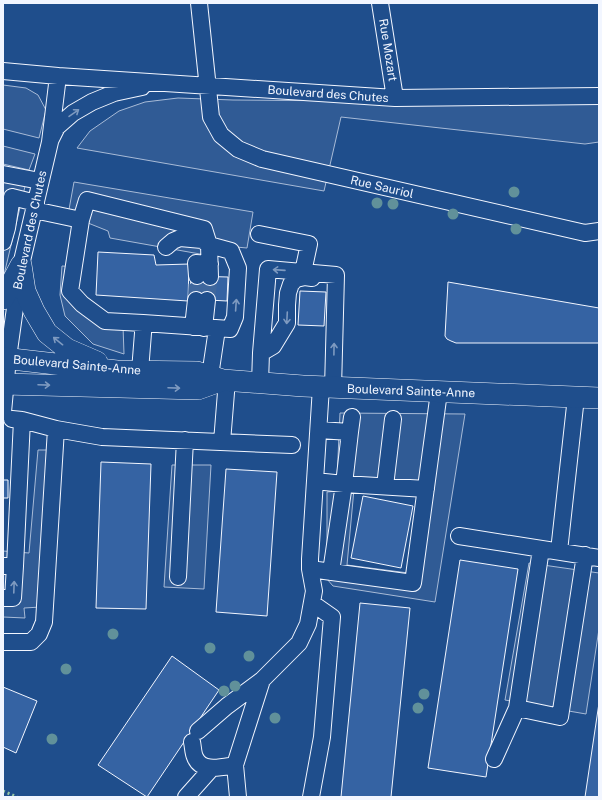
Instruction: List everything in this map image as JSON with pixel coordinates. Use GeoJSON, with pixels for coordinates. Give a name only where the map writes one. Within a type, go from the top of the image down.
{"type":"FeatureCollection","features":[{"type":"Feature","properties":{"kind":"main road"},"geometry":{"type":"LineString","coordinates":[[3,299],[20,266]]}},
{"type":"Feature","properties":{"kind":"main road"},"geometry":{"type":"LineString","coordinates":[[20,266],[25,291],[34,311],[47,333],[67,349],[118,370]]}},
{"type":"Feature","properties":{"kind":"main road","name":"Boulevard Sainte-Anne"},"geometry":{"type":"LineString","coordinates":[[5,358],[118,370],[197,372],[220,379],[260,383],[599,398]]}},
{"type":"Feature","properties":{"kind":"main road","name":"Boulevard Sainte-Anne"},"geometry":{"type":"LineString","coordinates":[[4,384],[198,389],[220,379]]}},
{"type":"Feature","properties":{"kind":"street","name":"Rue Sauriol"},"geometry":{"type":"LineString","coordinates":[[199,3],[209,86],[211,117],[221,135],[238,150],[262,159],[585,233],[599,231]]}},
{"type":"Feature","properties":{"kind":"street","name":"Rue Mozart"},"geometry":{"type":"LineString","coordinates":[[380,3],[395,98]]}},
{"type":"Feature","properties":{"kind":"street","name":"Boulevard des Chutes"},"geometry":{"type":"LineString","coordinates":[[3,71],[58,76],[395,98],[599,96]]}},
{"type":"Feature","properties":{"kind":"street","name":"Boulevard des Chutes"},"geometry":{"type":"LineString","coordinates":[[3,412],[5,358],[20,266],[50,142],[58,76]]}},
{"type":"Feature","properties":{"kind":"street"},"geometry":{"type":"LineString","coordinates":[[50,142],[57,127],[73,113],[92,102],[114,93],[135,88],[170,83]]}},
{"type":"Feature","properties":{"kind":"street"},"geometry":{"type":"LineString","coordinates":[[3,174],[40,181]]}},
{"type":"Feature","properties":{"kind":"street"},"geometry":{"type":"LineString","coordinates":[[28,232],[5,235],[12,197],[35,207],[81,220]]}},
{"type":"Feature","properties":{"kind":"street"},"geometry":{"type":"LineString","coordinates":[[166,247],[195,250],[209,245],[231,251],[238,268],[235,317],[230,329],[105,321],[82,304],[70,291],[81,220],[87,200],[204,229],[209,245],[205,272]]}},
{"type":"Feature","properties":{"kind":"street"},"geometry":{"type":"LineString","coordinates":[[259,234],[309,244],[303,272]]}},
{"type":"Feature","properties":{"kind":"street"},"geometry":{"type":"LineString","coordinates":[[235,765],[211,769],[199,764],[194,757],[195,736],[226,706],[262,680],[299,643],[308,624],[314,591],[310,569],[318,430],[327,387],[336,275],[268,269],[260,383]]}},
{"type":"Feature","properties":{"kind":"street"},"geometry":{"type":"LineString","coordinates":[[262,353],[273,346],[287,323],[288,293],[291,284],[296,279],[305,278],[335,283]]}},
{"type":"Feature","properties":{"kind":"street"},"geometry":{"type":"LineString","coordinates":[[201,300],[205,328],[220,379],[222,442]]}},
{"type":"Feature","properties":{"kind":"street"},"geometry":{"type":"LineString","coordinates":[[140,371],[143,323]]}},
{"type":"Feature","properties":{"kind":"street"},"geometry":{"type":"LineString","coordinates":[[310,569],[414,583],[439,392]]}},
{"type":"Feature","properties":{"kind":"street"},"geometry":{"type":"LineString","coordinates":[[559,551],[576,397]]}},
{"type":"Feature","properties":{"kind":"street"},"geometry":{"type":"LineString","coordinates":[[3,419],[22,420],[56,429],[102,437],[292,445]]}},
{"type":"Feature","properties":{"kind":"street"},"geometry":{"type":"LineString","coordinates":[[385,486],[393,419]]}},
{"type":"Feature","properties":{"kind":"street"},"geometry":{"type":"LineString","coordinates":[[3,598],[13,598],[9,566],[22,420]]}},
{"type":"Feature","properties":{"kind":"street"},"geometry":{"type":"LineString","coordinates":[[318,430],[351,424],[331,572]]}},
{"type":"Feature","properties":{"kind":"street"},"geometry":{"type":"LineString","coordinates":[[3,642],[31,642],[39,634],[44,622],[56,429]]}},
{"type":"Feature","properties":{"kind":"street"},"geometry":{"type":"LineString","coordinates":[[178,577],[185,440]]}},
{"type":"Feature","properties":{"kind":"street"},"geometry":{"type":"LineString","coordinates":[[315,480],[344,484],[426,489]]}},
{"type":"Feature","properties":{"kind":"street"},"geometry":{"type":"LineString","coordinates":[[459,536],[592,557],[560,717],[517,708]]}},
{"type":"Feature","properties":{"kind":"street"},"geometry":{"type":"LineString","coordinates":[[494,759],[517,708],[541,548]]}},
{"type":"Feature","properties":{"kind":"street"},"geometry":{"type":"LineString","coordinates":[[311,797],[322,737],[332,617],[312,604]]}},
{"type":"Feature","properties":{"kind":"street"},"geometry":{"type":"LineString","coordinates":[[238,797],[235,765],[262,680]]}},
{"type":"Feature","properties":{"kind":"street"},"geometry":{"type":"LineString","coordinates":[[186,797],[211,769]]}},
{"type":"Feature","properties":{"kind":"shaded area"},"geometry":{"type":"Polygon","coordinates":[[[3,85],[26,88],[38,95],[46,110],[39,138],[3,129],[3,85]]]}},
{"type":"Feature","properties":{"kind":"shaded area"},"geometry":{"type":"Polygon","coordinates":[[[178,98],[233,100],[599,103],[599,142],[585,144],[341,117],[324,191],[77,148],[90,131],[119,111],[145,102],[178,98]]]}},
{"type":"Feature","properties":{"kind":"shaded area"},"geometry":{"type":"Polygon","coordinates":[[[3,146],[35,154],[29,170],[3,164],[3,146]]]}},
{"type":"Feature","properties":{"kind":"shaded area"},"geometry":{"type":"Polygon","coordinates":[[[3,173],[27,178],[3,279],[3,173]]]}},
{"type":"Feature","properties":{"kind":"shaded area"},"geometry":{"type":"Polygon","coordinates":[[[74,182],[253,212],[247,248],[214,245],[200,254],[110,238],[108,231],[68,215],[74,182]]]}},
{"type":"Feature","properties":{"kind":"shaded area"},"geometry":{"type":"Polygon","coordinates":[[[62,266],[80,267],[75,298],[123,326],[124,354],[93,344],[65,316],[60,295],[62,266]]]}},
{"type":"Feature","properties":{"kind":"shaded area"},"geometry":{"type":"Polygon","coordinates":[[[340,413],[465,414],[435,602],[333,586],[327,579],[327,492],[354,489],[347,565],[416,574],[425,483],[337,479],[340,413]]]}},
{"type":"Feature","properties":{"kind":"shaded area"},"geometry":{"type":"Polygon","coordinates":[[[38,450],[52,450],[41,607],[24,608],[25,618],[3,617],[3,551],[29,553],[38,450]]]}},
{"type":"Feature","properties":{"kind":"shaded area"},"geometry":{"type":"Polygon","coordinates":[[[172,465],[211,465],[204,589],[164,587],[172,465]]]}},
{"type":"Feature","properties":{"kind":"shaded area"},"geometry":{"type":"Polygon","coordinates":[[[529,563],[599,573],[599,629],[586,714],[505,700],[529,563]]]}},
{"type":"Feature","properties":{"kind":"building"},"geometry":{"type":"Polygon","coordinates":[[[98,252],[154,255],[156,265],[189,264],[188,301],[96,295],[98,252]]]}},
{"type":"Feature","properties":{"kind":"building"},"geometry":{"type":"Polygon","coordinates":[[[191,276],[228,277],[227,301],[190,299],[191,276]]]}},
{"type":"Feature","properties":{"kind":"building"},"geometry":{"type":"Polygon","coordinates":[[[448,282],[599,308],[599,343],[456,343],[451,341],[445,336],[448,282]]]}},
{"type":"Feature","properties":{"kind":"building"},"geometry":{"type":"Polygon","coordinates":[[[300,291],[326,292],[324,326],[298,325],[300,291]]]}},
{"type":"Feature","properties":{"kind":"building"},"geometry":{"type":"Polygon","coordinates":[[[101,462],[151,464],[146,609],[96,608],[101,462]]]}},
{"type":"Feature","properties":{"kind":"building"},"geometry":{"type":"Polygon","coordinates":[[[226,469],[277,472],[267,616],[216,612],[226,469]]]}},
{"type":"Feature","properties":{"kind":"building"},"geometry":{"type":"Polygon","coordinates":[[[3,480],[8,480],[8,498],[3,498],[3,480]]]}},
{"type":"Feature","properties":{"kind":"building"},"geometry":{"type":"Polygon","coordinates":[[[363,496],[413,506],[401,568],[351,558],[363,496]]]}},
{"type":"Feature","properties":{"kind":"building"},"geometry":{"type":"Polygon","coordinates":[[[460,560],[518,569],[486,777],[428,768],[460,560]]]}},
{"type":"Feature","properties":{"kind":"building"},"geometry":{"type":"Polygon","coordinates":[[[360,603],[410,608],[391,797],[341,797],[360,603]]]}},
{"type":"Feature","properties":{"kind":"building"},"geometry":{"type":"Polygon","coordinates":[[[172,656],[219,690],[147,797],[98,765],[172,656]]]}},
{"type":"Feature","properties":{"kind":"building"},"geometry":{"type":"Polygon","coordinates":[[[3,687],[37,701],[16,753],[3,747],[3,687]]]}},
{"type":"Feature","properties":{"kind":"building"},"geometry":{"type":"Polygon","coordinates":[[[599,703],[599,797],[585,797],[599,703]]]}},
{"type":"Feature","properties":{"kind":"tunnel"},"geometry":{"type":"LineString","coordinates":[[196,300],[197,276]]}},
{"type":"Feature","properties":{"kind":"tunnel"},"geometry":{"type":"LineString","coordinates":[[207,300],[210,277]]}},
{"type":"Feature","properties":{"kind":"hedge"},"geometry":{"type":"LineString","coordinates":[[3,791],[17,797]]}}]}
